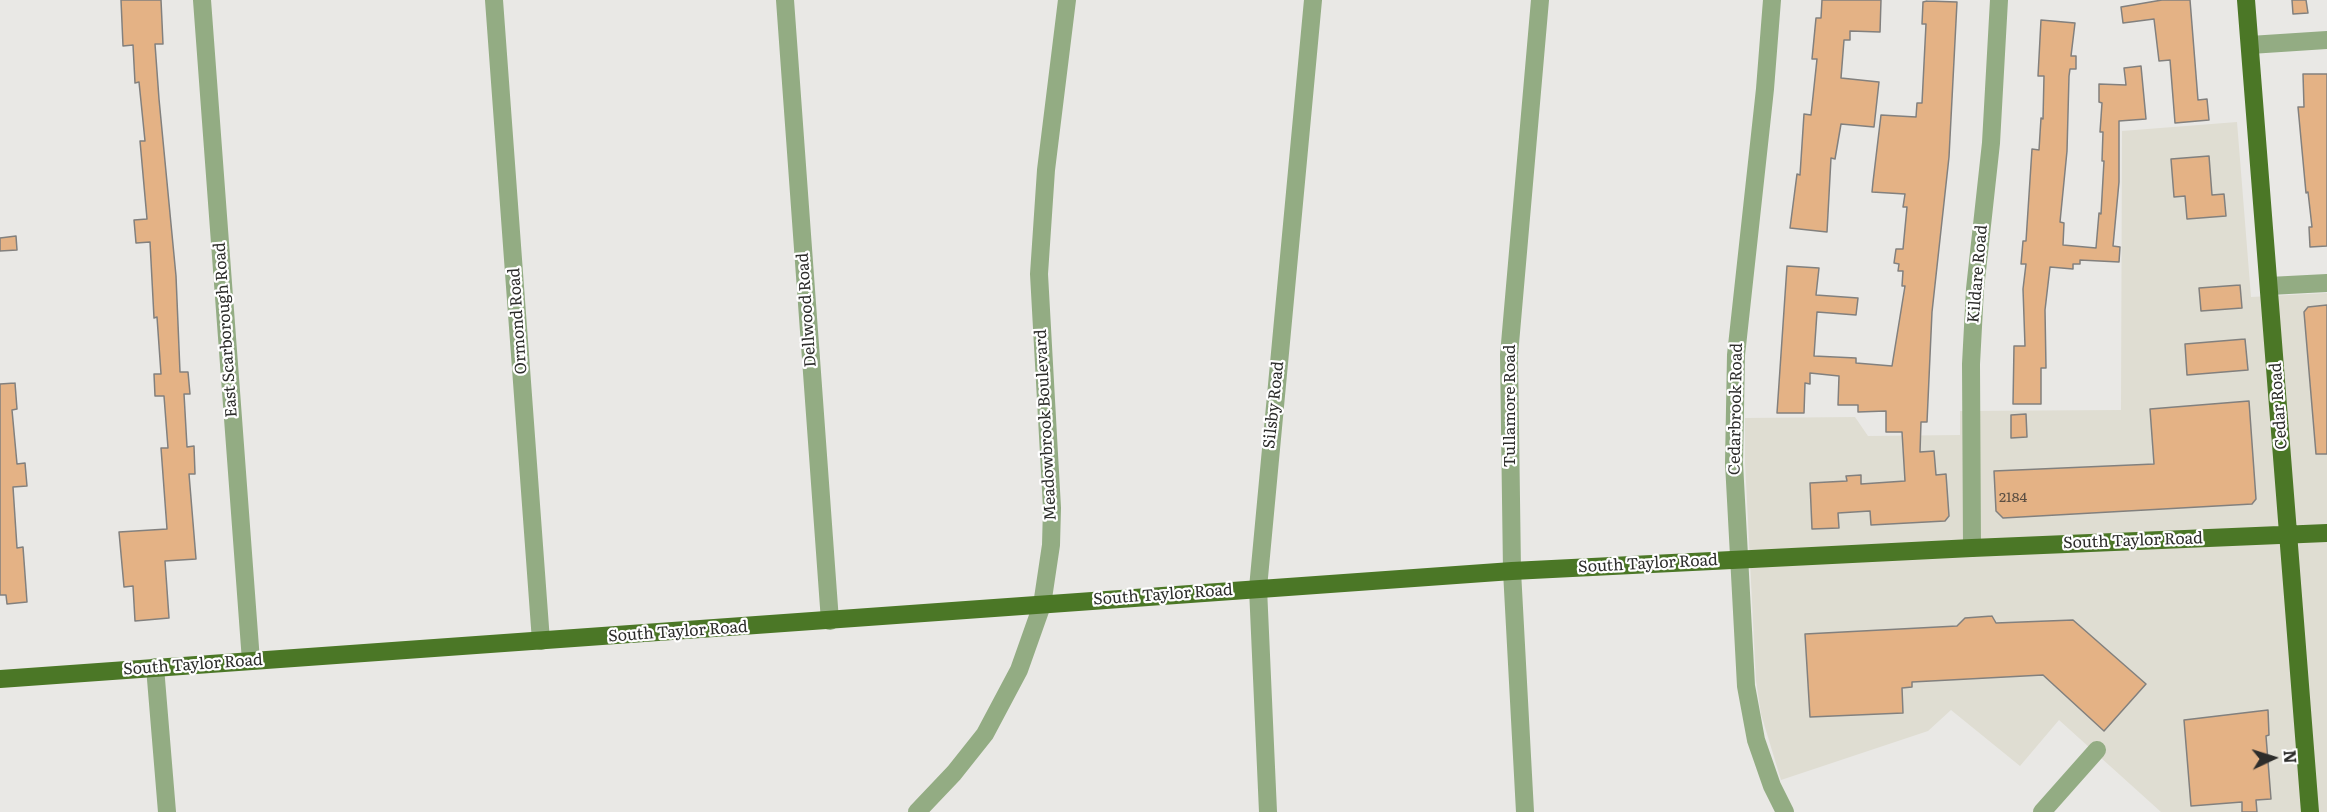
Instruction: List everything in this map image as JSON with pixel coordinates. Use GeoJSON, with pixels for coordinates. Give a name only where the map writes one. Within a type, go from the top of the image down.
{"type":"FeatureCollection","features":[{"type":"Feature","properties":{"kind":"main road","name":"Cedar Road"},"geometry":{"type":"LineString","coordinates":[[2246,0],[2310,812]]}},
{"type":"Feature","properties":{"kind":"main road","name":"South Taylor Road"},"geometry":{"type":"LineString","coordinates":[[0,679],[830,621],[1258,588],[1512,572],[1738,559],[2327,533]]}},
{"type":"Feature","properties":{"kind":"street","name":"East Scarborough Road"},"geometry":{"type":"LineString","coordinates":[[202,0],[250,661]]}},
{"type":"Feature","properties":{"kind":"street","name":"Ormond Road"},"geometry":{"type":"LineString","coordinates":[[494,0],[541,641]]}},
{"type":"Feature","properties":{"kind":"street","name":"Dellwood Road"},"geometry":{"type":"LineString","coordinates":[[785,0],[830,621]]}},
{"type":"Feature","properties":{"kind":"street","name":"Meadowbrook Boulevard"},"geometry":{"type":"LineString","coordinates":[[917,812],[954,773],[985,734],[1019,670],[1042,605],[1051,544],[1052,508],[1039,274],[1046,170],[1067,0]]}},
{"type":"Feature","properties":{"kind":"street","name":"Silsby Road"},"geometry":{"type":"LineString","coordinates":[[1268,812],[1258,588],[1313,0]]}},
{"type":"Feature","properties":{"kind":"street","name":"Tullamore Road"},"geometry":{"type":"LineString","coordinates":[[1525,812],[1512,572],[1509,355],[1540,0]]}},
{"type":"Feature","properties":{"kind":"street","name":"Cedarbrook Road"},"geometry":{"type":"LineString","coordinates":[[1772,0],[1765,89],[1736,355],[1734,427],[1738,559],[1746,686],[1756,740],[1772,786],[1785,812]]}},
{"type":"Feature","properties":{"kind":"street","name":"Kildare Road"},"geometry":{"type":"LineString","coordinates":[[1972,548],[1971,364],[1975,289],[1991,143],[1999,0]]}},
{"type":"Feature","properties":{"kind":"street"},"geometry":{"type":"LineString","coordinates":[[2250,45],[2327,40]]}},
{"type":"Feature","properties":{"kind":"street"},"geometry":{"type":"LineString","coordinates":[[2270,286],[2327,283]]}},
{"type":"Feature","properties":{"kind":"street"},"geometry":{"type":"LineString","coordinates":[[155,668],[168,812]]}},
{"type":"Feature","properties":{"kind":"street"},"geometry":{"type":"LineString","coordinates":[[2042,812],[2097,750]]}},
{"type":"Feature","properties":{"kind":"shaded area"},"geometry":{"type":"Polygon","coordinates":[[[2237,122],[2251,297],[2327,293],[2327,812],[2161,812],[2059,720],[2020,766],[1951,710],[1928,731],[1781,780],[1761,714],[1756,681],[1745,462],[1745,418],[1855,417],[1868,436],[1960,435],[1960,411],[2121,410],[2122,131],[2237,122]]]}},
{"type":"Feature","properties":{"kind":"building"},"geometry":{"type":"Polygon","coordinates":[[[121,0],[161,0],[163,44],[155,44],[176,276],[180,372],[188,372],[190,394],[184,394],[187,447],[194,446],[195,474],[189,474],[196,559],[165,561],[169,618],[135,621],[133,586],[124,587],[119,532],[167,529],[161,448],[168,448],[164,396],[155,396],[154,374],[161,374],[157,317],[154,318],[150,242],[136,243],[134,220],[147,219],[140,141],[145,141],[139,82],[135,83],[133,45],[123,46],[121,0]]]}},
{"type":"Feature","properties":{"kind":"building"},"geometry":{"type":"Polygon","coordinates":[[[1822,0],[1881,0],[1880,32],[1850,31],[1850,40],[1844,40],[1841,78],[1879,82],[1874,127],[1841,124],[1835,159],[1831,158],[1827,232],[1790,228],[1797,174],[1800,175],[1804,114],[1811,115],[1817,59],[1812,59],[1816,18],[1821,18],[1822,0]]]}},
{"type":"Feature","properties":{"kind":"building"},"geometry":{"type":"Polygon","coordinates":[[[2162,0],[2190,0],[2198,100],[2207,99],[2209,120],[2175,123],[2170,60],[2159,61],[2154,19],[2123,23],[2121,7],[2162,0]]]}},
{"type":"Feature","properties":{"kind":"building"},"geometry":{"type":"Polygon","coordinates":[[[2292,0],[2306,0],[2308,13],[2293,14],[2292,0]]]}},
{"type":"Feature","properties":{"kind":"building"},"geometry":{"type":"Polygon","coordinates":[[[1923,2],[1957,2],[1949,157],[1932,312],[1927,422],[1921,422],[1920,452],[1934,451],[1936,475],[1946,474],[1949,516],[1945,521],[1871,525],[1870,511],[1838,513],[1839,528],[1812,529],[1810,483],[1847,481],[1846,476],[1861,475],[1861,484],[1905,481],[1902,432],[1886,432],[1886,411],[1858,412],[1858,405],[1838,405],[1839,376],[1810,373],[1810,384],[1805,383],[1804,413],[1777,413],[1787,266],[1819,268],[1816,295],[1858,298],[1856,315],[1817,312],[1814,356],[1856,358],[1856,363],[1892,366],[1905,286],[1902,286],[1903,271],[1898,271],[1899,264],[1894,263],[1896,249],[1903,249],[1907,207],[1903,207],[1905,194],[1872,192],[1881,115],[1916,117],[1917,103],[1922,103],[1926,24],[1922,24],[1923,2]]]}},
{"type":"Feature","properties":{"kind":"building"},"geometry":{"type":"Polygon","coordinates":[[[2041,20],[2075,23],[2071,56],[2076,56],[2076,69],[2070,69],[2069,76],[2067,151],[2060,222],[2064,223],[2063,245],[2096,248],[2099,213],[2101,214],[2104,161],[2102,161],[2103,132],[2100,132],[2102,103],[2099,102],[2099,84],[2126,85],[2124,68],[2141,66],[2146,119],[2119,121],[2119,182],[2113,246],[2120,247],[2119,262],[2080,260],[2080,264],[2073,264],[2073,269],[2050,267],[2045,310],[2046,368],[2041,368],[2041,404],[2013,404],[2014,346],[2025,346],[2023,289],[2026,264],[2021,264],[2023,241],[2026,241],[2032,149],[2039,150],[2041,118],[2043,119],[2044,76],[2038,76],[2041,20]]]}},
{"type":"Feature","properties":{"kind":"building"},"geometry":{"type":"Polygon","coordinates":[[[2303,74],[2327,74],[2327,246],[2310,247],[2309,227],[2312,227],[2308,192],[2306,193],[2298,107],[2304,107],[2303,74]]]}},
{"type":"Feature","properties":{"kind":"building"},"geometry":{"type":"Polygon","coordinates":[[[2209,156],[2212,195],[2224,194],[2226,216],[2187,219],[2185,196],[2174,197],[2171,159],[2209,156]]]}},
{"type":"Feature","properties":{"kind":"building"},"geometry":{"type":"Polygon","coordinates":[[[16,236],[17,250],[0,251],[0,238],[16,236]]]}},
{"type":"Feature","properties":{"kind":"building"},"geometry":{"type":"Polygon","coordinates":[[[2240,285],[2242,308],[2201,311],[2199,288],[2240,285]]]}},
{"type":"Feature","properties":{"kind":"building"},"geometry":{"type":"Polygon","coordinates":[[[2327,305],[2327,454],[2316,454],[2304,312],[2308,307],[2327,305]]]}},
{"type":"Feature","properties":{"kind":"building"},"geometry":{"type":"Polygon","coordinates":[[[2245,339],[2248,370],[2187,375],[2185,344],[2245,339]]]}},
{"type":"Feature","properties":{"kind":"building"},"geometry":{"type":"Polygon","coordinates":[[[15,383],[17,409],[12,410],[17,464],[25,463],[27,486],[13,487],[17,548],[23,547],[27,602],[7,604],[6,595],[0,595],[0,384],[15,383]]]}},
{"type":"Feature","properties":{"kind":"building"},"geometry":{"type":"Polygon","coordinates":[[[2249,401],[2256,499],[2252,504],[2003,518],[1996,511],[1994,471],[2154,464],[2150,409],[2249,401]]]}},
{"type":"Feature","properties":{"kind":"building"},"geometry":{"type":"Polygon","coordinates":[[[2026,414],[2027,437],[2011,438],[2011,415],[2026,414]]]}},
{"type":"Feature","properties":{"kind":"building"},"geometry":{"type":"Polygon","coordinates":[[[1992,616],[1996,623],[2073,620],[2146,684],[2104,731],[2043,675],[1912,682],[1912,687],[1902,688],[1903,713],[1810,717],[1805,634],[1957,626],[1965,618],[1992,616]]]}},
{"type":"Feature","properties":{"kind":"building"},"geometry":{"type":"Polygon","coordinates":[[[2268,710],[2269,735],[2266,736],[2271,799],[2256,800],[2257,812],[2242,812],[2242,802],[2191,806],[2184,720],[2268,710]]]}}]}
